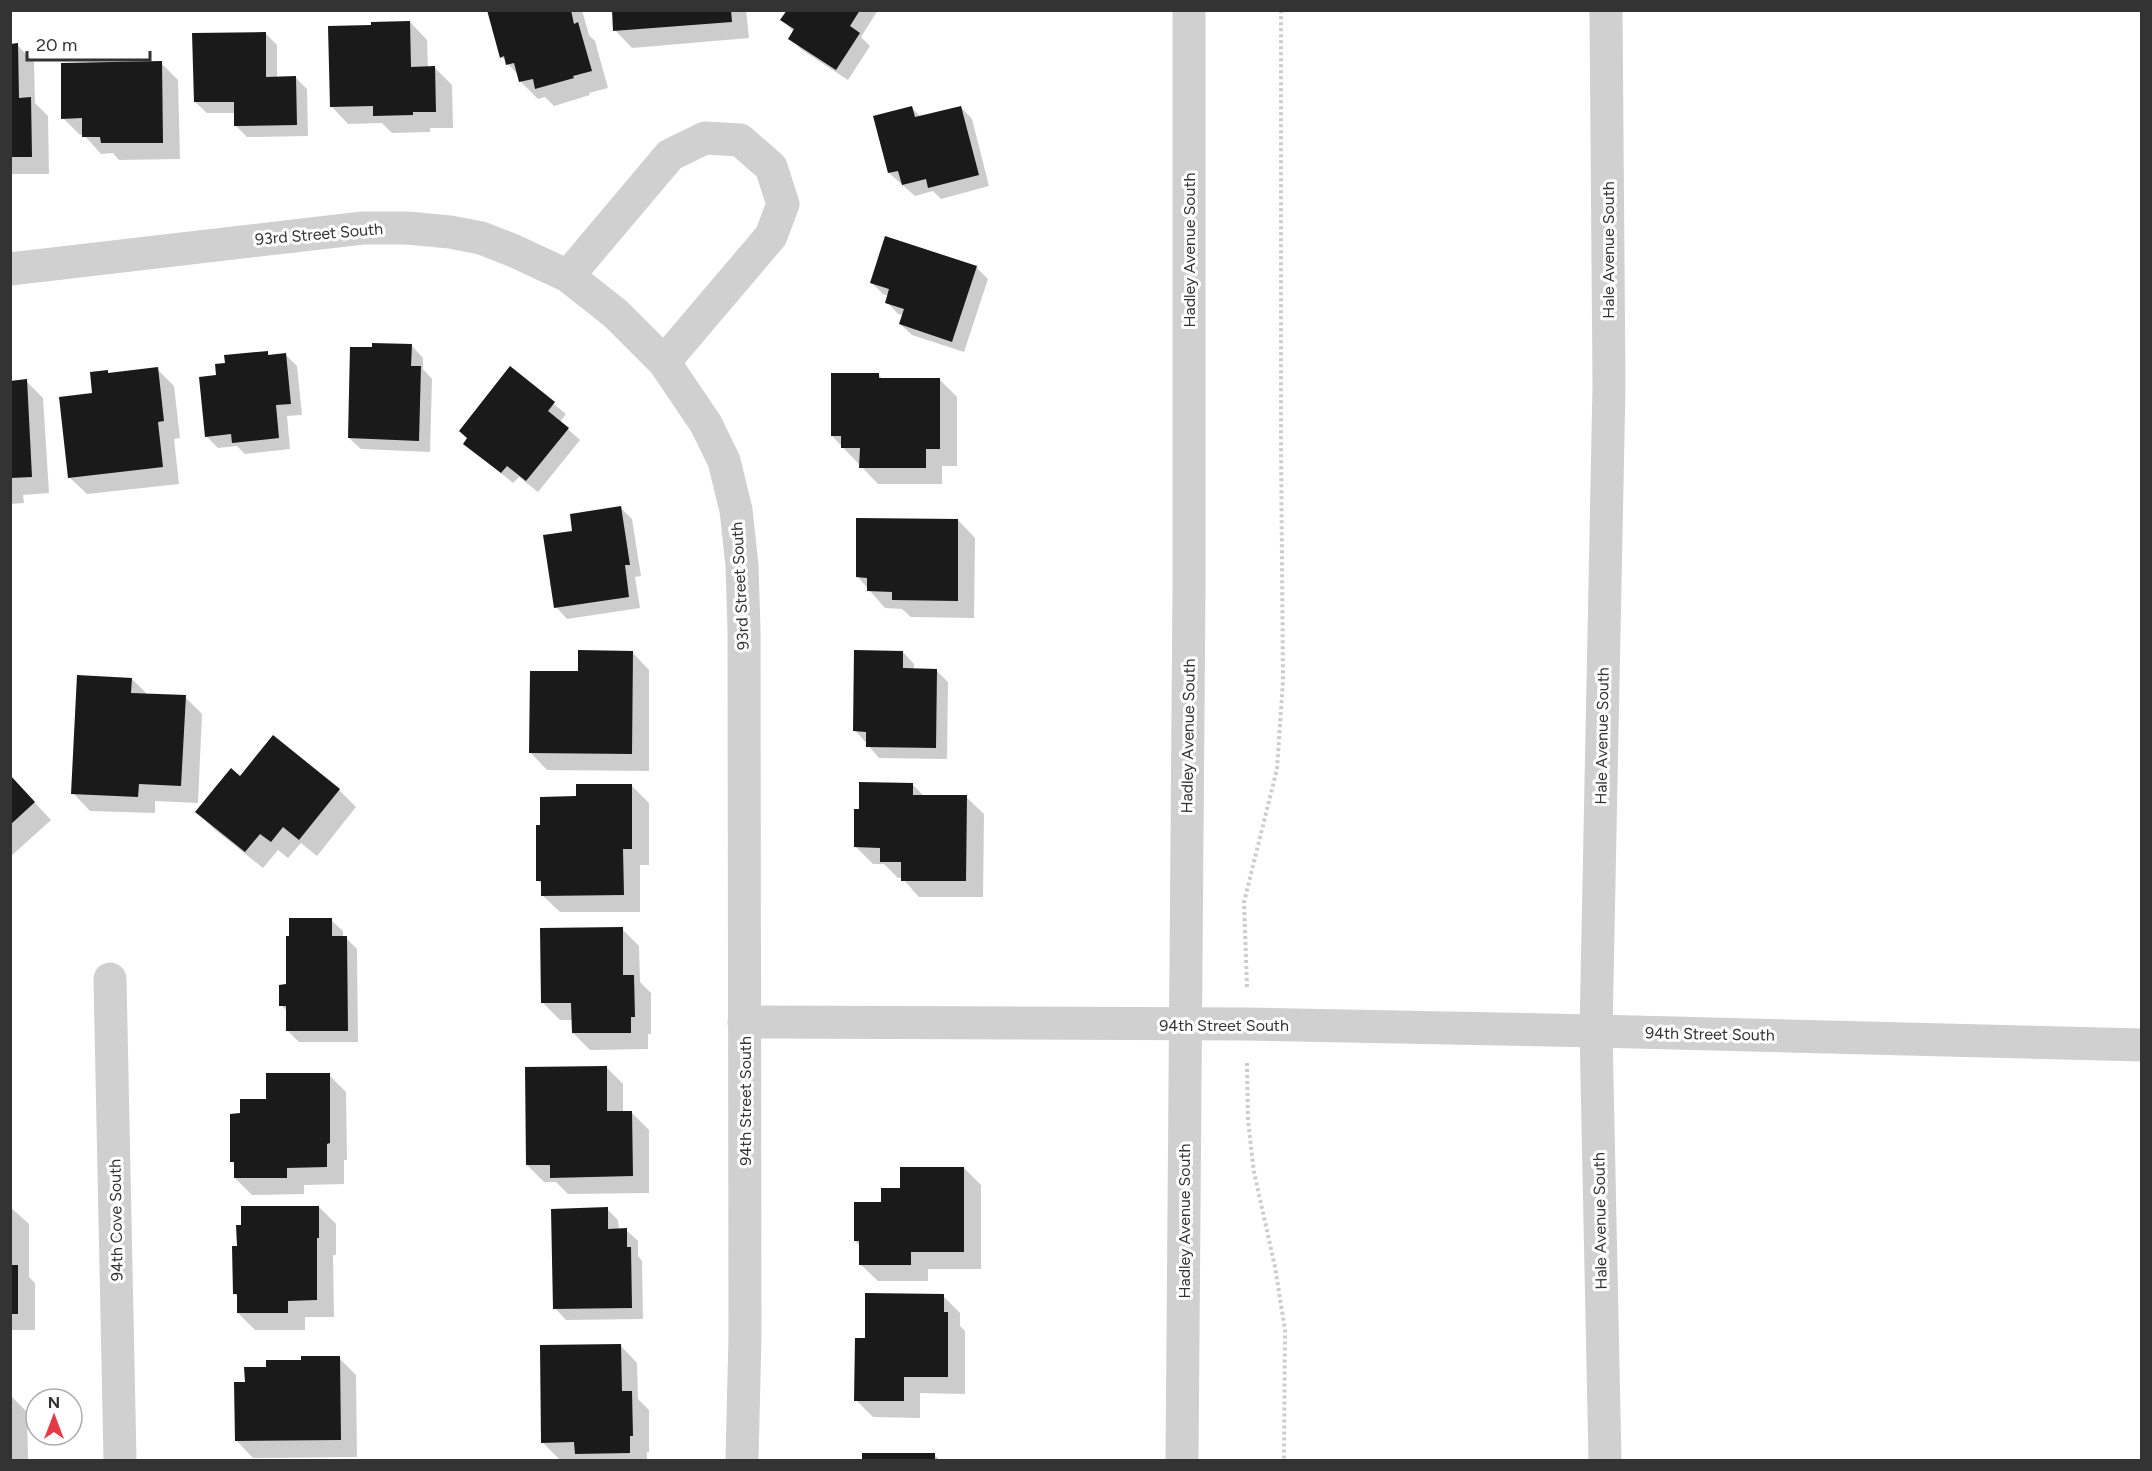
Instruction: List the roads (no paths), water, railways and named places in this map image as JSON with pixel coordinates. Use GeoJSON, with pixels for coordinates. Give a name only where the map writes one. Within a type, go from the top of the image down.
{"type":"FeatureCollection","features":[{"type":"Feature","properties":{"kind":"street","name":"Hadley Avenue South"},"geometry":{"type":"LineString","coordinates":[[1182,1461],[1190,589],[1190,10]]}},
{"type":"Feature","properties":{"kind":"street","name":"Hale Avenue South"},"geometry":{"type":"LineString","coordinates":[[1605,1461],[1596,1031],[1609,386],[1606,10]]}},
{"type":"Feature","properties":{"kind":"street"},"geometry":{"type":"LineString","coordinates":[[568,276],[670,155],[705,138],[740,140],[771,167],[783,204],[771,236],[664,362]]}},
{"type":"Feature","properties":{"kind":"street","name":"93rd Street South"},"geometry":{"type":"LineString","coordinates":[[10,269],[363,228],[407,228],[450,232],[482,238],[568,276],[616,314],[664,362],[706,424],[720,452],[736,510],[742,566],[744,630],[744,1022]]}},
{"type":"Feature","properties":{"kind":"street","name":"94th Cove South"},"geometry":{"type":"LineString","coordinates":[[110,979],[120,1461]]}},
{"type":"Feature","properties":{"kind":"street","name":"94th Street South"},"geometry":{"type":"LineString","coordinates":[[742,1461],[745,1336],[744,1022],[1596,1031],[2142,1045]]}}]}
